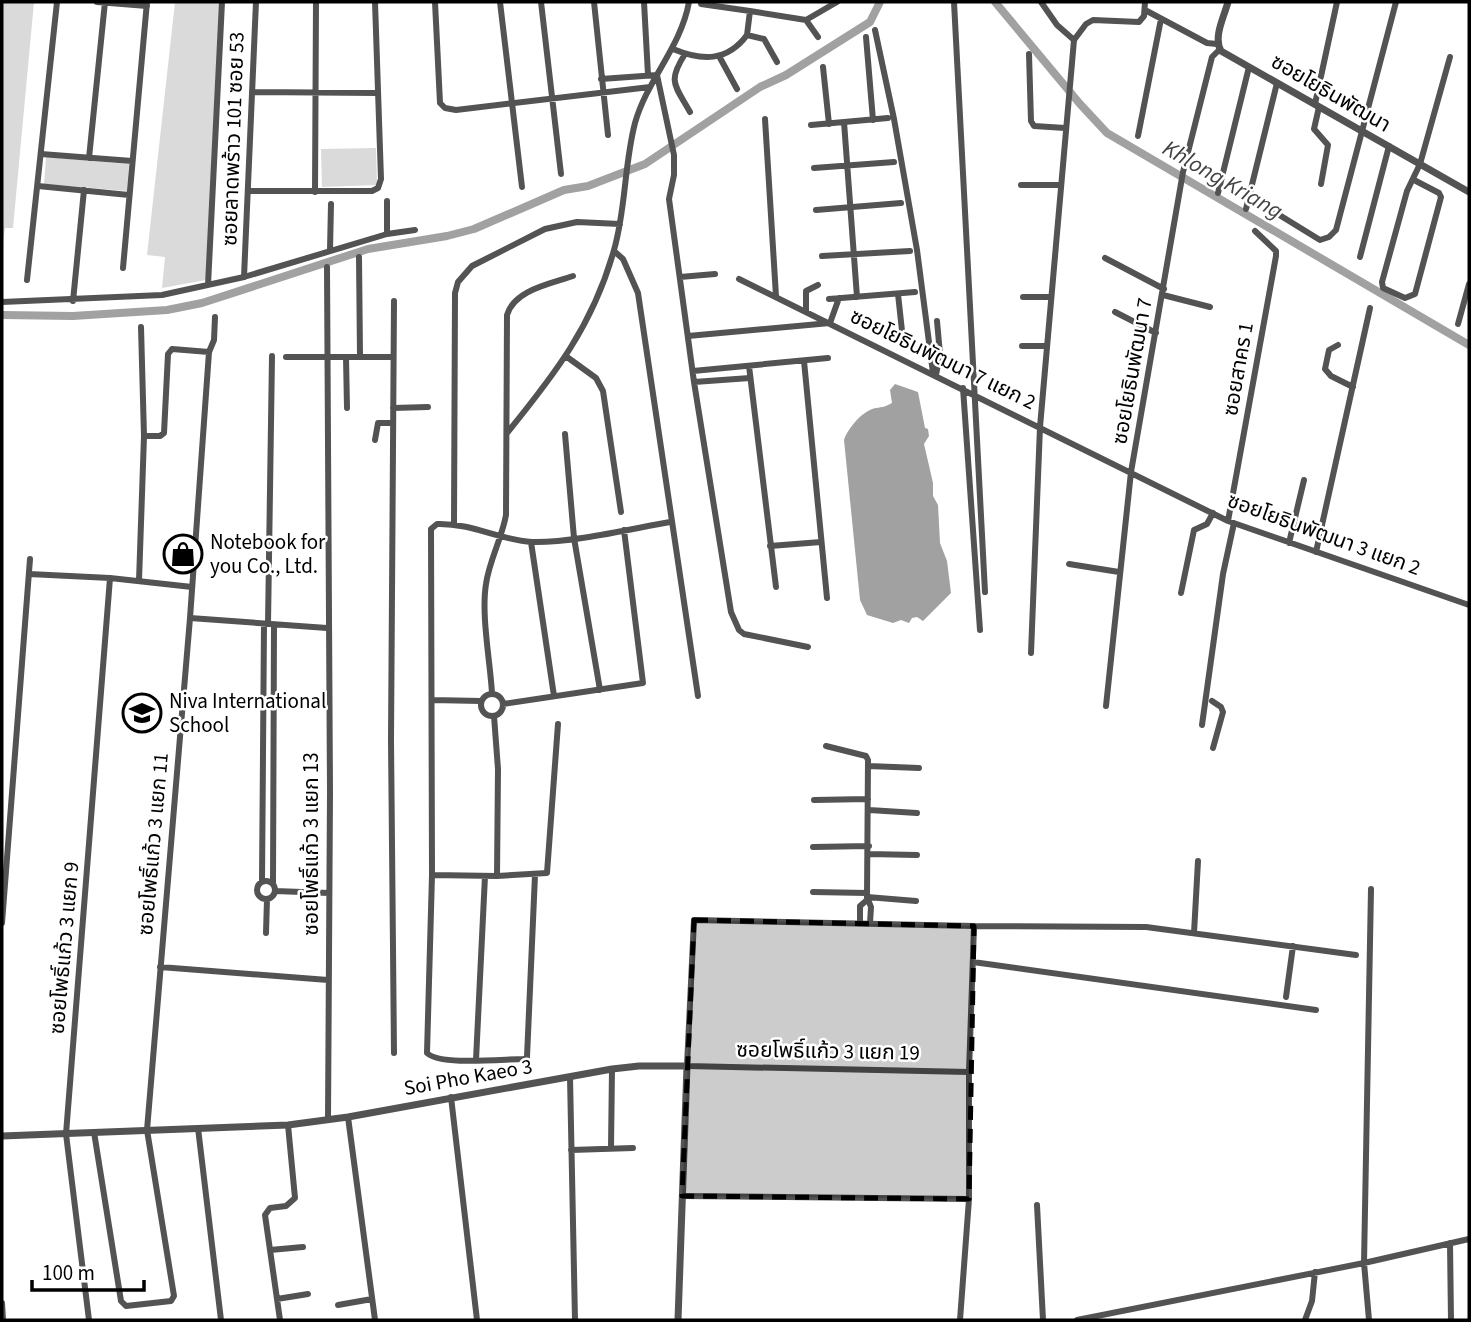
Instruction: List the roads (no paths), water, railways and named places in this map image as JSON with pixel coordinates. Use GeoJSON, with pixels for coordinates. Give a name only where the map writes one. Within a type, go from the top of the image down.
{"type":"FeatureCollection","features":[{"type":"Feature","properties":{"kind":"street"},"geometry":{"type":"LineString","coordinates":[[27,281],[57,2]]}},
{"type":"Feature","properties":{"kind":"street"},"geometry":{"type":"LineString","coordinates":[[97,2],[147,4],[123,268]]}},
{"type":"Feature","properties":{"kind":"street"},"geometry":{"type":"LineString","coordinates":[[89,158],[105,2]]}},
{"type":"Feature","properties":{"kind":"street"},"geometry":{"type":"LineString","coordinates":[[208,285],[222,2]]}},
{"type":"Feature","properties":{"kind":"street","name":"ซอยลาดพร้าว 101 ซอย 53"},"geometry":{"type":"LineString","coordinates":[[244,277],[256,2]]}},
{"type":"Feature","properties":{"kind":"street"},"geometry":{"type":"LineString","coordinates":[[315,192],[316,2]]}},
{"type":"Feature","properties":{"kind":"street"},"geometry":{"type":"LineString","coordinates":[[249,191],[372,191],[379,188],[381,179],[375,2]]}},
{"type":"Feature","properties":{"kind":"street"},"geometry":{"type":"LineString","coordinates":[[435,2],[442,106],[456,110],[650,87]]}},
{"type":"Feature","properties":{"kind":"street"},"geometry":{"type":"LineString","coordinates":[[500,2],[522,187]]}},
{"type":"Feature","properties":{"kind":"street"},"geometry":{"type":"LineString","coordinates":[[541,2],[561,174]]}},
{"type":"Feature","properties":{"kind":"street"},"geometry":{"type":"LineString","coordinates":[[594,2],[608,135]]}},
{"type":"Feature","properties":{"kind":"street"},"geometry":{"type":"LineString","coordinates":[[644,2],[648,75]]}},
{"type":"Feature","properties":{"kind":"street"},"geometry":{"type":"LineString","coordinates":[[507,433],[567,357],[583,328],[614,251],[635,123],[650,87],[680,35],[689,2]]}},
{"type":"Feature","properties":{"kind":"street"},"geometry":{"type":"LineString","coordinates":[[701,4],[806,20],[837,2]]}},
{"type":"Feature","properties":{"kind":"street"},"geometry":{"type":"LineString","coordinates":[[954,2],[985,592]]}},
{"type":"Feature","properties":{"kind":"street"},"geometry":{"type":"LineString","coordinates":[[1041,2],[1057,25],[1074,40]]}},
{"type":"Feature","properties":{"kind":"street"},"geometry":{"type":"LineString","coordinates":[[1031,653],[1040,427],[1074,40],[1086,23],[1093,20],[1135,23],[1142,20],[1145,6],[1161,19],[1218,47],[1228,2]]}},
{"type":"Feature","properties":{"kind":"street"},"geometry":{"type":"LineString","coordinates":[[1321,184],[1328,145],[1314,129],[1337,2]]}},
{"type":"Feature","properties":{"kind":"street"},"geometry":{"type":"LineString","coordinates":[[1268,208],[1320,240],[1329,237],[1336,230],[1396,2]]}},
{"type":"Feature","properties":{"kind":"street"},"geometry":{"type":"LineString","coordinates":[[673,49],[685,54],[719,57],[736,49],[747,35],[750,11]]}},
{"type":"Feature","properties":{"kind":"street"},"geometry":{"type":"LineString","coordinates":[[1138,136],[1161,19]]}},
{"type":"Feature","properties":{"kind":"street"},"geometry":{"type":"LineString","coordinates":[[806,20],[818,37]]}},
{"type":"Feature","properties":{"kind":"street"},"geometry":{"type":"LineString","coordinates":[[875,30],[884,65],[917,250],[935,374]]}},
{"type":"Feature","properties":{"kind":"street"},"geometry":{"type":"LineString","coordinates":[[747,35],[764,39],[778,62]]}},
{"type":"Feature","properties":{"kind":"street"},"geometry":{"type":"LineString","coordinates":[[866,37],[873,120]]}},
{"type":"Feature","properties":{"kind":"street","name":"ซอยโยธินพัฒนา"},"geometry":{"type":"LineString","coordinates":[[1218,47],[1228,56],[1469,192]]}},
{"type":"Feature","properties":{"kind":"street","name":"ซอยโยธินพัฒนา 7"},"geometry":{"type":"LineString","coordinates":[[1106,706],[1131,472],[1183,172],[1212,57],[1218,47]]}},
{"type":"Feature","properties":{"kind":"street"},"geometry":{"type":"LineString","coordinates":[[685,54],[674,78],[690,112]]}},
{"type":"Feature","properties":{"kind":"street"},"geometry":{"type":"LineString","coordinates":[[1030,54],[1031,121],[1034,126],[1040,128],[1065,128]]}},
{"type":"Feature","properties":{"kind":"street"},"geometry":{"type":"LineString","coordinates":[[719,57],[737,89]]}},
{"type":"Feature","properties":{"kind":"street"},"geometry":{"type":"LineString","coordinates":[[1414,180],[1439,193],[1441,197],[1415,294],[1405,298],[1383,288],[1382,282],[1407,191],[1420,164],[1450,57]]}},
{"type":"Feature","properties":{"kind":"street"},"geometry":{"type":"LineString","coordinates":[[1218,193],[1249,66]]}},
{"type":"Feature","properties":{"kind":"street"},"geometry":{"type":"LineString","coordinates":[[823,67],[829,124]]}},
{"type":"Feature","properties":{"kind":"street"},"geometry":{"type":"LineString","coordinates":[[601,79],[657,75]]}},
{"type":"Feature","properties":{"kind":"street"},"geometry":{"type":"LineString","coordinates":[[657,75],[674,155],[674,175],[669,199],[694,382],[731,612],[735,624],[744,634],[808,647]]}},
{"type":"Feature","properties":{"kind":"street"},"geometry":{"type":"LineString","coordinates":[[1247,209],[1278,83]]}},
{"type":"Feature","properties":{"kind":"street"},"geometry":{"type":"LineString","coordinates":[[252,92],[377,93]]}},
{"type":"Feature","properties":{"kind":"street"},"geometry":{"type":"LineString","coordinates":[[811,125],[888,118]]}},
{"type":"Feature","properties":{"kind":"street"},"geometry":{"type":"LineString","coordinates":[[765,119],[776,296]]}},
{"type":"Feature","properties":{"kind":"street"},"geometry":{"type":"LineString","coordinates":[[844,122],[857,297]]}},
{"type":"Feature","properties":{"kind":"street"},"geometry":{"type":"LineString","coordinates":[[1360,257],[1389,146]]}},
{"type":"Feature","properties":{"kind":"street"},"geometry":{"type":"LineString","coordinates":[[41,154],[132,161]]}},
{"type":"Feature","properties":{"kind":"street"},"geometry":{"type":"LineString","coordinates":[[814,168],[894,162]]}},
{"type":"Feature","properties":{"kind":"street"},"geometry":{"type":"LineString","coordinates":[[1021,185],[1060,185]]}},
{"type":"Feature","properties":{"kind":"street"},"geometry":{"type":"LineString","coordinates":[[38,186],[129,195]]}},
{"type":"Feature","properties":{"kind":"street"},"geometry":{"type":"LineString","coordinates":[[73,300],[84,190]]}},
{"type":"Feature","properties":{"kind":"street"},"geometry":{"type":"LineString","coordinates":[[387,201],[387,234]]}},
{"type":"Feature","properties":{"kind":"street"},"geometry":{"type":"LineString","coordinates":[[816,210],[901,203]]}},
{"type":"Feature","properties":{"kind":"street"},"geometry":{"type":"LineString","coordinates":[[330,250],[331,204]]}},
{"type":"Feature","properties":{"kind":"street"},"geometry":{"type":"LineString","coordinates":[[454,524],[455,293],[458,282],[472,266],[545,229],[577,222],[620,224]]}},
{"type":"Feature","properties":{"kind":"street"},"geometry":{"type":"LineString","coordinates":[[2,302],[162,295],[244,277],[387,234],[415,230]]}},
{"type":"Feature","properties":{"kind":"street","name":"ซอยสาคร 1"},"geometry":{"type":"LineString","coordinates":[[1231,522],[1276,256],[1276,251],[1255,231]]}},
{"type":"Feature","properties":{"kind":"street"},"geometry":{"type":"LineString","coordinates":[[614,251],[623,259],[638,293],[698,696]]}},
{"type":"Feature","properties":{"kind":"street"},"geometry":{"type":"LineString","coordinates":[[822,256],[911,251]]}},
{"type":"Feature","properties":{"kind":"street"},"geometry":{"type":"LineString","coordinates":[[359,257],[360,356]]}},
{"type":"Feature","properties":{"kind":"street"},"geometry":{"type":"LineString","coordinates":[[1105,258],[1164,292],[1210,307]]}},
{"type":"Feature","properties":{"kind":"street","name":"ซอยโพธิ์แก้ว 3 แยก 13"},"geometry":{"type":"LineString","coordinates":[[327,267],[328,1120]]}},
{"type":"Feature","properties":{"kind":"street"},"geometry":{"type":"LineString","coordinates":[[680,277],[715,274]]}},
{"type":"Feature","properties":{"kind":"street"},"geometry":{"type":"LineString","coordinates":[[492,693],[485,589],[506,515],[506,327],[509,306],[522,295],[573,276]]}},
{"type":"Feature","properties":{"kind":"street","name":"ซอยโยธินพัฒนา 7 แยก 2"},"geometry":{"type":"LineString","coordinates":[[739,279],[1131,472]]}},
{"type":"Feature","properties":{"kind":"street"},"geometry":{"type":"LineString","coordinates":[[1458,324],[1469,284]]}},
{"type":"Feature","properties":{"kind":"street"},"geometry":{"type":"LineString","coordinates":[[806,311],[806,291],[818,285]]}},
{"type":"Feature","properties":{"kind":"street"},"geometry":{"type":"LineString","coordinates":[[829,299],[915,292]]}},
{"type":"Feature","properties":{"kind":"street"},"geometry":{"type":"LineString","coordinates":[[898,294],[903,340]]}},
{"type":"Feature","properties":{"kind":"street"},"geometry":{"type":"LineString","coordinates":[[1023,297],[1051,297]]}},
{"type":"Feature","properties":{"kind":"street"},"geometry":{"type":"LineString","coordinates":[[688,336],[830,323],[839,298]]}},
{"type":"Feature","properties":{"kind":"street"},"geometry":{"type":"LineString","coordinates":[[394,301],[391,740],[394,1053]]}},
{"type":"Feature","properties":{"kind":"street"},"geometry":{"type":"LineString","coordinates":[[1317,552],[1370,308]]}},
{"type":"Feature","properties":{"kind":"street"},"geometry":{"type":"LineString","coordinates":[[1115,312],[1156,334]]}},
{"type":"Feature","properties":{"kind":"street","name":"ซอยโพธิ์แก้ว 3 แยก 11"},"geometry":{"type":"LineString","coordinates":[[94,1132],[121,1301],[126,1306],[171,1301],[174,1296],[147,1130],[190,618],[209,352],[214,341],[215,317]]}},
{"type":"Feature","properties":{"kind":"street"},"geometry":{"type":"LineString","coordinates":[[935,374],[940,354],[937,321]]}},
{"type":"Feature","properties":{"kind":"street"},"geometry":{"type":"LineString","coordinates":[[139,581],[144,436],[141,327]]}},
{"type":"Feature","properties":{"kind":"street"},"geometry":{"type":"LineString","coordinates":[[1338,345],[1329,350],[1325,369],[1331,376],[1353,387]]}},
{"type":"Feature","properties":{"kind":"street"},"geometry":{"type":"LineString","coordinates":[[1022,346],[1047,346]]}},
{"type":"Feature","properties":{"kind":"street"},"geometry":{"type":"LineString","coordinates":[[144,436],[160,436],[164,433],[168,352],[172,349],[209,352]]}},
{"type":"Feature","properties":{"kind":"street"},"geometry":{"type":"LineString","coordinates":[[268,624],[274,636],[275,891],[273,897],[267,899],[262,898],[257,891],[262,882],[263,674],[264,637],[268,624],[272,356]]}},
{"type":"Feature","properties":{"kind":"street"},"geometry":{"type":"LineString","coordinates":[[286,357],[393,356]]}},
{"type":"Feature","properties":{"kind":"street"},"geometry":{"type":"LineString","coordinates":[[346,357],[347,408]]}},
{"type":"Feature","properties":{"kind":"street"},"geometry":{"type":"LineString","coordinates":[[567,357],[596,378],[603,391],[621,512]]}},
{"type":"Feature","properties":{"kind":"street"},"geometry":{"type":"LineString","coordinates":[[693,371],[828,358]]}},
{"type":"Feature","properties":{"kind":"street"},"geometry":{"type":"LineString","coordinates":[[804,361],[827,598]]}},
{"type":"Feature","properties":{"kind":"street"},"geometry":{"type":"LineString","coordinates":[[749,366],[776,587]]}},
{"type":"Feature","properties":{"kind":"street"},"geometry":{"type":"LineString","coordinates":[[694,382],[750,378]]}},
{"type":"Feature","properties":{"kind":"street"},"geometry":{"type":"LineString","coordinates":[[963,388],[980,630]]}},
{"type":"Feature","properties":{"kind":"street"},"geometry":{"type":"LineString","coordinates":[[393,408],[428,407]]}},
{"type":"Feature","properties":{"kind":"street"},"geometry":{"type":"LineString","coordinates":[[375,440],[378,423],[393,423]]}},
{"type":"Feature","properties":{"kind":"street"},"geometry":{"type":"LineString","coordinates":[[565,434],[574,538],[600,690]]}},
{"type":"Feature","properties":{"kind":"street","name":"ซอยโยธินพัฒนา 3 แยก 2"},"geometry":{"type":"LineString","coordinates":[[1131,472],[1231,522],[1469,605]]}},
{"type":"Feature","properties":{"kind":"street"},"geometry":{"type":"LineString","coordinates":[[1289,543],[1304,480]]}},
{"type":"Feature","properties":{"kind":"street"},"geometry":{"type":"LineString","coordinates":[[1181,593],[1194,530],[1207,524],[1213,513]]}},
{"type":"Feature","properties":{"kind":"street"},"geometry":{"type":"LineString","coordinates":[[535,875],[527,1057],[433,1059],[427,1053],[432,875],[431,529],[437,524],[454,524],[531,542],[574,538],[670,522]]}},
{"type":"Feature","properties":{"kind":"street"},"geometry":{"type":"LineString","coordinates":[[1202,725],[1231,522]]}},
{"type":"Feature","properties":{"kind":"street"},"geometry":{"type":"LineString","coordinates":[[503,704],[639,685],[643,682],[624,530]]}},
{"type":"Feature","properties":{"kind":"street"},"geometry":{"type":"LineString","coordinates":[[531,542],[554,696]]}},
{"type":"Feature","properties":{"kind":"street"},"geometry":{"type":"LineString","coordinates":[[770,546],[821,542]]}},
{"type":"Feature","properties":{"kind":"street"},"geometry":{"type":"LineString","coordinates":[[2,923],[30,559]]}},
{"type":"Feature","properties":{"kind":"street"},"geometry":{"type":"LineString","coordinates":[[1069,564],[1119,572]]}},
{"type":"Feature","properties":{"kind":"street"},"geometry":{"type":"LineString","coordinates":[[29,575],[110,578],[192,587]]}},
{"type":"Feature","properties":{"kind":"street","name":"ซอยโพธิ์แก้ว 3 แยก 9"},"geometry":{"type":"LineString","coordinates":[[89,1320],[66,1134],[110,578]]}},
{"type":"Feature","properties":{"kind":"street"},"geometry":{"type":"LineString","coordinates":[[190,618],[327,628]]}},
{"type":"Feature","properties":{"kind":"street"},"geometry":{"type":"LineString","coordinates":[[264,637],[274,636]]}},
{"type":"Feature","properties":{"kind":"street"},"geometry":{"type":"LineString","coordinates":[[263,674],[274,674]]}},
{"type":"Feature","properties":{"kind":"street"},"geometry":{"type":"LineString","coordinates":[[481,701],[492,693],[500,696],[503,704],[501,712],[494,716]]}},
{"type":"Feature","properties":{"kind":"street"},"geometry":{"type":"LineString","coordinates":[[432,700],[481,701]]}},
{"type":"Feature","properties":{"kind":"street"},"geometry":{"type":"LineString","coordinates":[[481,701],[483,711],[494,716]]}},
{"type":"Feature","properties":{"kind":"street"},"geometry":{"type":"LineString","coordinates":[[1212,701],[1221,707],[1223,712],[1213,748]]}},
{"type":"Feature","properties":{"kind":"street"},"geometry":{"type":"LineString","coordinates":[[494,716],[498,769],[497,876]]}},
{"type":"Feature","properties":{"kind":"street"},"geometry":{"type":"LineString","coordinates":[[432,875],[545,874],[548,870],[558,724]]}},
{"type":"Feature","properties":{"kind":"street"},"geometry":{"type":"LineString","coordinates":[[826,746],[866,756],[869,766],[867,897],[871,907],[870,923]]}},
{"type":"Feature","properties":{"kind":"street"},"geometry":{"type":"LineString","coordinates":[[869,766],[919,768]]}},
{"type":"Feature","properties":{"kind":"street"},"geometry":{"type":"LineString","coordinates":[[814,800],[869,799]]}},
{"type":"Feature","properties":{"kind":"street"},"geometry":{"type":"LineString","coordinates":[[263,803],[273,803]]}},
{"type":"Feature","properties":{"kind":"street"},"geometry":{"type":"LineString","coordinates":[[869,810],[917,813]]}},
{"type":"Feature","properties":{"kind":"street"},"geometry":{"type":"LineString","coordinates":[[813,847],[917,855]]}},
{"type":"Feature","properties":{"kind":"street"},"geometry":{"type":"LineString","coordinates":[[1194,933],[1198,861]]}},
{"type":"Feature","properties":{"kind":"street"},"geometry":{"type":"LineString","coordinates":[[476,1060],[485,876]]}},
{"type":"Feature","properties":{"kind":"street"},"geometry":{"type":"LineString","coordinates":[[262,882],[273,883]]}},
{"type":"Feature","properties":{"kind":"street"},"geometry":{"type":"LineString","coordinates":[[1369,1320],[1364,1263],[1371,889]]}},
{"type":"Feature","properties":{"kind":"street"},"geometry":{"type":"LineString","coordinates":[[275,891],[329,893]]}},
{"type":"Feature","properties":{"kind":"street"},"geometry":{"type":"LineString","coordinates":[[813,892],[916,901]]}},
{"type":"Feature","properties":{"kind":"street"},"geometry":{"type":"LineString","coordinates":[[860,923],[860,906],[867,897]]}},
{"type":"Feature","properties":{"kind":"street"},"geometry":{"type":"LineString","coordinates":[[266,933],[267,899]]}},
{"type":"Feature","properties":{"kind":"street"},"geometry":{"type":"LineString","coordinates":[[678,1320],[694,920],[1146,927],[1356,955]]}},
{"type":"Feature","properties":{"kind":"street"},"geometry":{"type":"LineString","coordinates":[[960,1320],[969,1199],[969,1072],[974,926]]}},
{"type":"Feature","properties":{"kind":"street"},"geometry":{"type":"LineString","coordinates":[[1286,997],[1293,946]]}},
{"type":"Feature","properties":{"kind":"street"},"geometry":{"type":"LineString","coordinates":[[973,962],[1316,1010]]}},
{"type":"Feature","properties":{"kind":"street"},"geometry":{"type":"LineString","coordinates":[[160,967],[328,980]]}},
{"type":"Feature","properties":{"kind":"street","name":"Soi Pho Kaeo 3"},"geometry":{"type":"LineString","coordinates":[[2,1136],[288,1125],[348,1117],[612,1069],[687,1066]]}},
{"type":"Feature","properties":{"kind":"street","name":"ซอยโพธิ์แก้ว 3 แยก 19"},"geometry":{"type":"LineString","coordinates":[[687,1066],[969,1072]]}},
{"type":"Feature","properties":{"kind":"street"},"geometry":{"type":"LineString","coordinates":[[611,1148],[612,1069]]}},
{"type":"Feature","properties":{"kind":"street"},"geometry":{"type":"LineString","coordinates":[[570,1077],[575,1320]]}},
{"type":"Feature","properties":{"kind":"street"},"geometry":{"type":"LineString","coordinates":[[451,1097],[477,1320]]}},
{"type":"Feature","properties":{"kind":"street"},"geometry":{"type":"LineString","coordinates":[[348,1117],[375,1320]]}},
{"type":"Feature","properties":{"kind":"street"},"geometry":{"type":"LineString","coordinates":[[280,1320],[265,1215],[270,1208],[286,1206],[295,1198],[288,1125]]}},
{"type":"Feature","properties":{"kind":"street"},"geometry":{"type":"LineString","coordinates":[[198,1128],[221,1320]]}},
{"type":"Feature","properties":{"kind":"street"},"geometry":{"type":"LineString","coordinates":[[571,1150],[633,1149]]}},
{"type":"Feature","properties":{"kind":"street"},"geometry":{"type":"LineString","coordinates":[[682,1196],[969,1199]]}},
{"type":"Feature","properties":{"kind":"street"},"geometry":{"type":"LineString","coordinates":[[1037,1205],[1043,1320]]}},
{"type":"Feature","properties":{"kind":"street"},"geometry":{"type":"LineString","coordinates":[[1077,1320],[1364,1263],[1469,1239]]}},
{"type":"Feature","properties":{"kind":"street"},"geometry":{"type":"LineString","coordinates":[[1450,1243],[1451,1320]]}},
{"type":"Feature","properties":{"kind":"street"},"geometry":{"type":"LineString","coordinates":[[270,1250],[303,1247]]}},
{"type":"Feature","properties":{"kind":"street"},"geometry":{"type":"LineString","coordinates":[[1305,1320],[1315,1272]]}},
{"type":"Feature","properties":{"kind":"street"},"geometry":{"type":"LineString","coordinates":[[277,1299],[308,1294]]}},
{"type":"Feature","properties":{"kind":"street"},"geometry":{"type":"LineString","coordinates":[[338,1306],[372,1299]]}},
{"type":"Feature","properties":{"kind":"street"},"geometry":{"type":"LineString","coordinates":[[2,1303],[4,1320]]}},
{"type":"Feature","properties":{"kind":"waterway"},"geometry":{"type":"LineString","coordinates":[[2,315],[73,316],[167,310],[202,303],[368,249],[474,229],[564,190],[588,186],[645,164],[760,87],[786,75],[870,22],[880,2]]}},
{"type":"Feature","properties":{"kind":"waterway","name":"Khlong Kriang"},"geometry":{"type":"LineString","coordinates":[[995,2],[1107,133],[1469,345]]}},
{"type":"Feature","properties":{"kind":"place","name":"Notebook for you Co., Ltd."},"geometry":{"type":"Point","coordinates":[183,554]}},
{"type":"Feature","properties":{"kind":"place","name":"Niva International School"},"geometry":{"type":"Point","coordinates":[142,713]}}]}
